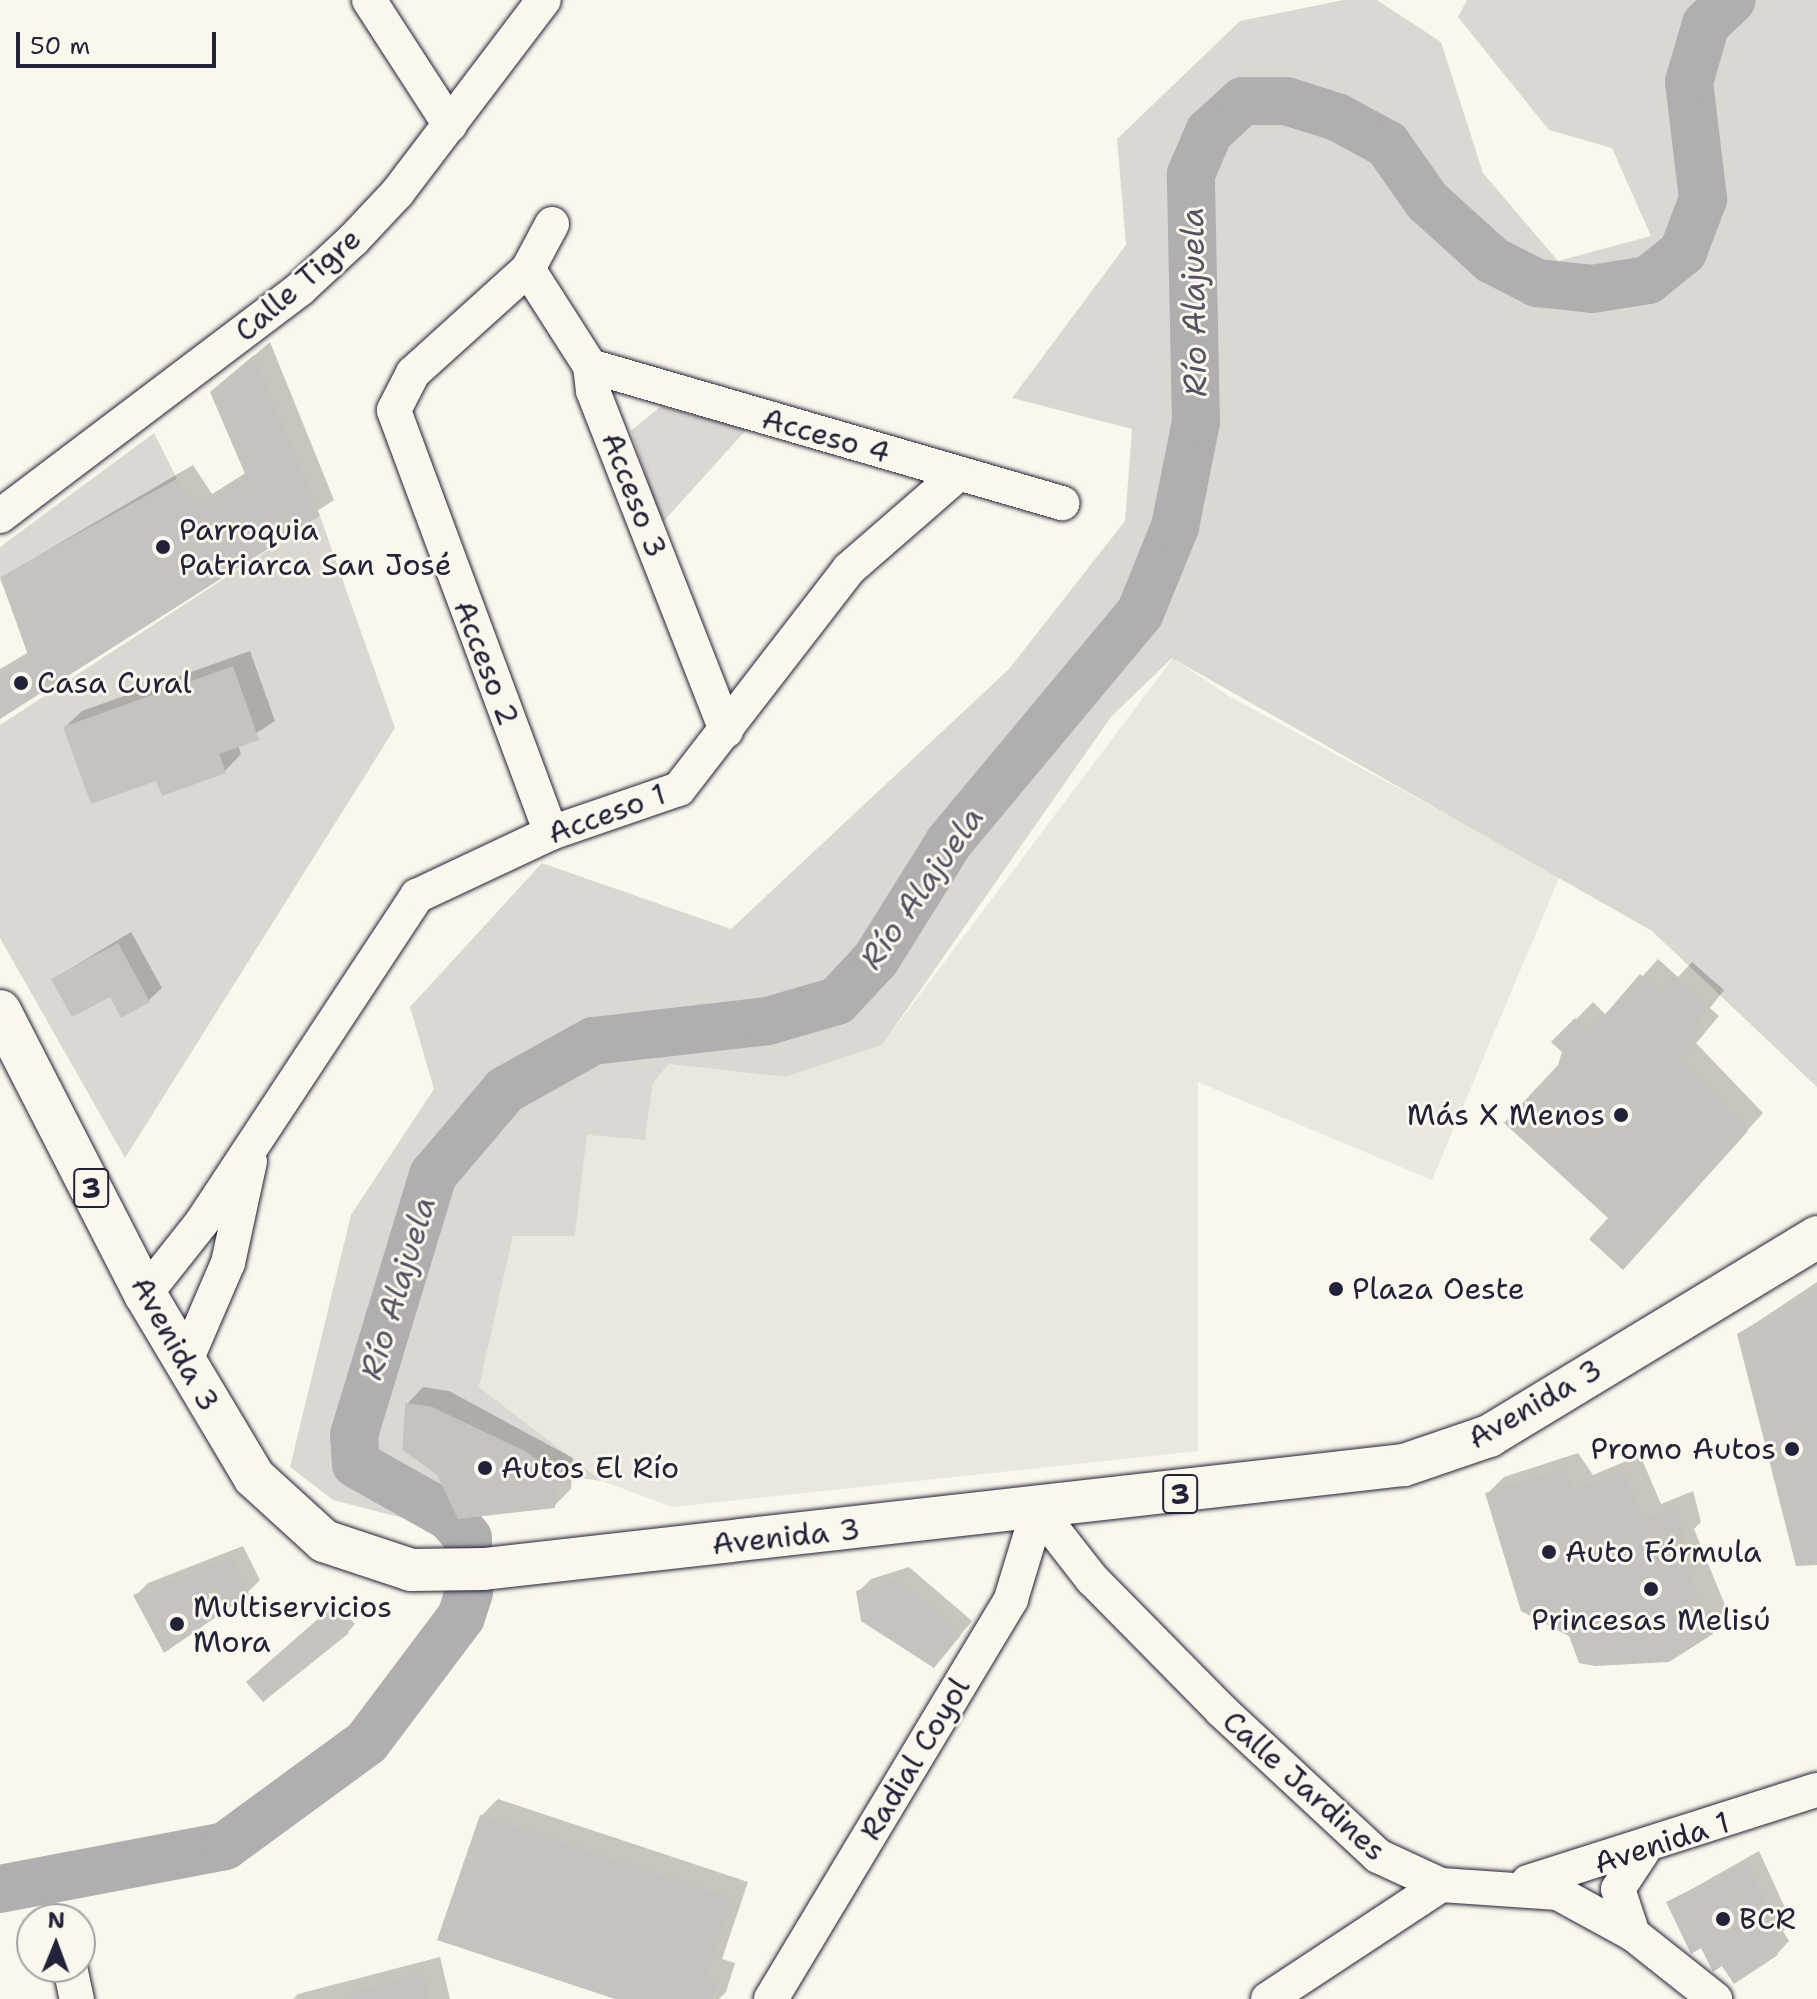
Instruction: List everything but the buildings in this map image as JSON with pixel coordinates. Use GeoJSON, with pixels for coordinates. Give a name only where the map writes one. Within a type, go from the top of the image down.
{"type":"FeatureCollection","features":[{"type":"Feature","properties":{"kind":"main road","name":"Avenida 3"},"geometry":{"type":"LineString","coordinates":[[0,1011],[145,1294],[184,1365],[254,1477],[303,1526],[374,1563],[464,1571],[1352,1474],[1449,1453],[1522,1418],[1817,1237]]}},
{"type":"Feature","properties":{"kind":"street"},"geometry":{"type":"LineString","coordinates":[[369,0],[450,125]]}},
{"type":"Feature","properties":{"kind":"street","name":"Calle Tigre"},"geometry":{"type":"LineString","coordinates":[[0,516],[300,289],[398,192],[544,0]]}},
{"type":"Feature","properties":{"kind":"street","name":"Acceso 2"},"geometry":{"type":"LineString","coordinates":[[551,833],[394,410],[413,373],[528,269],[552,224]]}},
{"type":"Feature","properties":{"kind":"street","name":"Acceso 3"},"geometry":{"type":"LineString","coordinates":[[528,269],[590,366],[593,391],[726,731]]}},
{"type":"Feature","properties":{"kind":"street","name":"Acceso 4"},"geometry":{"type":"LineString","coordinates":[[590,366],[957,475],[1063,503]]}},
{"type":"Feature","properties":{"kind":"street","name":"Acceso 1"},"geometry":{"type":"LineString","coordinates":[[145,1294],[256,1137],[417,896],[551,833],[679,789],[849,569],[957,475]]}},
{"type":"Feature","properties":{"kind":"street","name":"Acceso 1"},"geometry":{"type":"LineString","coordinates":[[184,1365],[228,1263],[256,1137]]}},
{"type":"Feature","properties":{"kind":"street","name":"Calle Jardines"},"geometry":{"type":"LineString","coordinates":[[1038,1510],[1114,1601],[1367,1846],[1399,1870],[1441,1885],[1558,1893],[1633,1934],[1715,1999]]}},
{"type":"Feature","properties":{"kind":"street","name":"Radial Coyol"},"geometry":{"type":"LineString","coordinates":[[771,1999],[1011,1599],[1038,1510]]}},
{"type":"Feature","properties":{"kind":"street","name":"Avenida 1"},"geometry":{"type":"LineString","coordinates":[[1504,1887],[1643,1851],[1817,1790]]}},
{"type":"Feature","properties":{"kind":"street"},"geometry":{"type":"LineString","coordinates":[[1633,1934],[1618,1889],[1643,1851]]}},
{"type":"Feature","properties":{"kind":"street"},"geometry":{"type":"LineString","coordinates":[[1268,1999],[1441,1885]]}},
{"type":"Feature","properties":{"kind":"shaded area"},"geometry":{"type":"Polygon","coordinates":[[[1343,0],[1377,0],[1441,42],[1483,173],[1558,261],[1651,236],[1612,148],[1549,130],[1458,17],[1467,0],[1817,0],[1817,1087],[1652,931],[1172,658],[1111,717],[882,1045],[785,1077],[669,1064],[653,1083],[645,1140],[587,1135],[575,1236],[513,1236],[479,1387],[602,1481],[557,1475],[432,1407],[405,1403],[402,1450],[437,1475],[480,1538],[333,1500],[290,1467],[351,1215],[434,1089],[410,1007],[542,863],[731,929],[1009,669],[1125,521],[1132,429],[1012,398],[1126,245],[1117,139],[1240,21],[1343,0]]]}},
{"type":"Feature","properties":{"kind":"shaded area"},"geometry":{"type":"Polygon","coordinates":[[[661,406],[746,430],[662,523],[631,431],[661,406]]]}},
{"type":"Feature","properties":{"kind":"shaded area"},"geometry":{"type":"Polygon","coordinates":[[[154,433],[177,479],[0,577],[0,547],[154,433]]]}},
{"type":"Feature","properties":{"kind":"shaded area"},"geometry":{"type":"Polygon","coordinates":[[[320,516],[395,728],[125,1158],[0,938],[0,725],[320,516]]]}},
{"type":"Feature","properties":{"kind":"shaded area"},"geometry":{"type":"Polygon","coordinates":[[[1173,658],[1227,695],[1560,876],[1432,1180],[1198,1082],[1198,1451],[672,1507],[602,1481],[479,1387],[513,1236],[575,1236],[587,1135],[645,1140],[653,1083],[669,1064],[785,1077],[882,1045],[1173,658]]]}},
{"type":"Feature","properties":{"kind":"waterway","name":"Río Alajuela"},"geometry":{"type":"LineString","coordinates":[[0,1889],[225,1846],[367,1742],[461,1617],[469,1592],[468,1538],[450,1517],[356,1464],[354,1435],[433,1175],[505,1090],[593,1041],[768,1021],[837,1001],[876,959],[949,842],[1140,613],[1175,527],[1196,422],[1191,174],[1209,132],[1243,101],[1286,101],[1337,117],[1387,144],[1427,201],[1492,260],[1537,283],[1592,289],[1648,280],[1683,252],[1703,199],[1689,82],[1706,24],[1732,0]]}},
{"type":"Feature","properties":{"kind":"place","name":"Parroquia Patriarca San José"},"geometry":{"type":"Point","coordinates":[163,547]}},
{"type":"Feature","properties":{"kind":"place","name":"Casa Cural"},"geometry":{"type":"Point","coordinates":[21,683]}},
{"type":"Feature","properties":{"kind":"place","name":"Más X Menos"},"geometry":{"type":"Point","coordinates":[1621,1115]}},
{"type":"Feature","properties":{"kind":"place","name":"Plaza Oeste"},"geometry":{"type":"Point","coordinates":[1336,1289]}},
{"type":"Feature","properties":{"kind":"place","name":"Promo Autos"},"geometry":{"type":"Point","coordinates":[1792,1449]}},
{"type":"Feature","properties":{"kind":"place","name":"Autos El Río"},"geometry":{"type":"Point","coordinates":[485,1468]}},
{"type":"Feature","properties":{"kind":"place","name":"Auto Fórmula"},"geometry":{"type":"Point","coordinates":[1549,1552]}},
{"type":"Feature","properties":{"kind":"place","name":"Princesas Melisú"},"geometry":{"type":"Point","coordinates":[1651,1589]}},
{"type":"Feature","properties":{"kind":"place","name":"Multiservicios Mora"},"geometry":{"type":"Point","coordinates":[177,1624]}},
{"type":"Feature","properties":{"kind":"place","name":"BCR"},"geometry":{"type":"Point","coordinates":[1723,1919]}}]}
